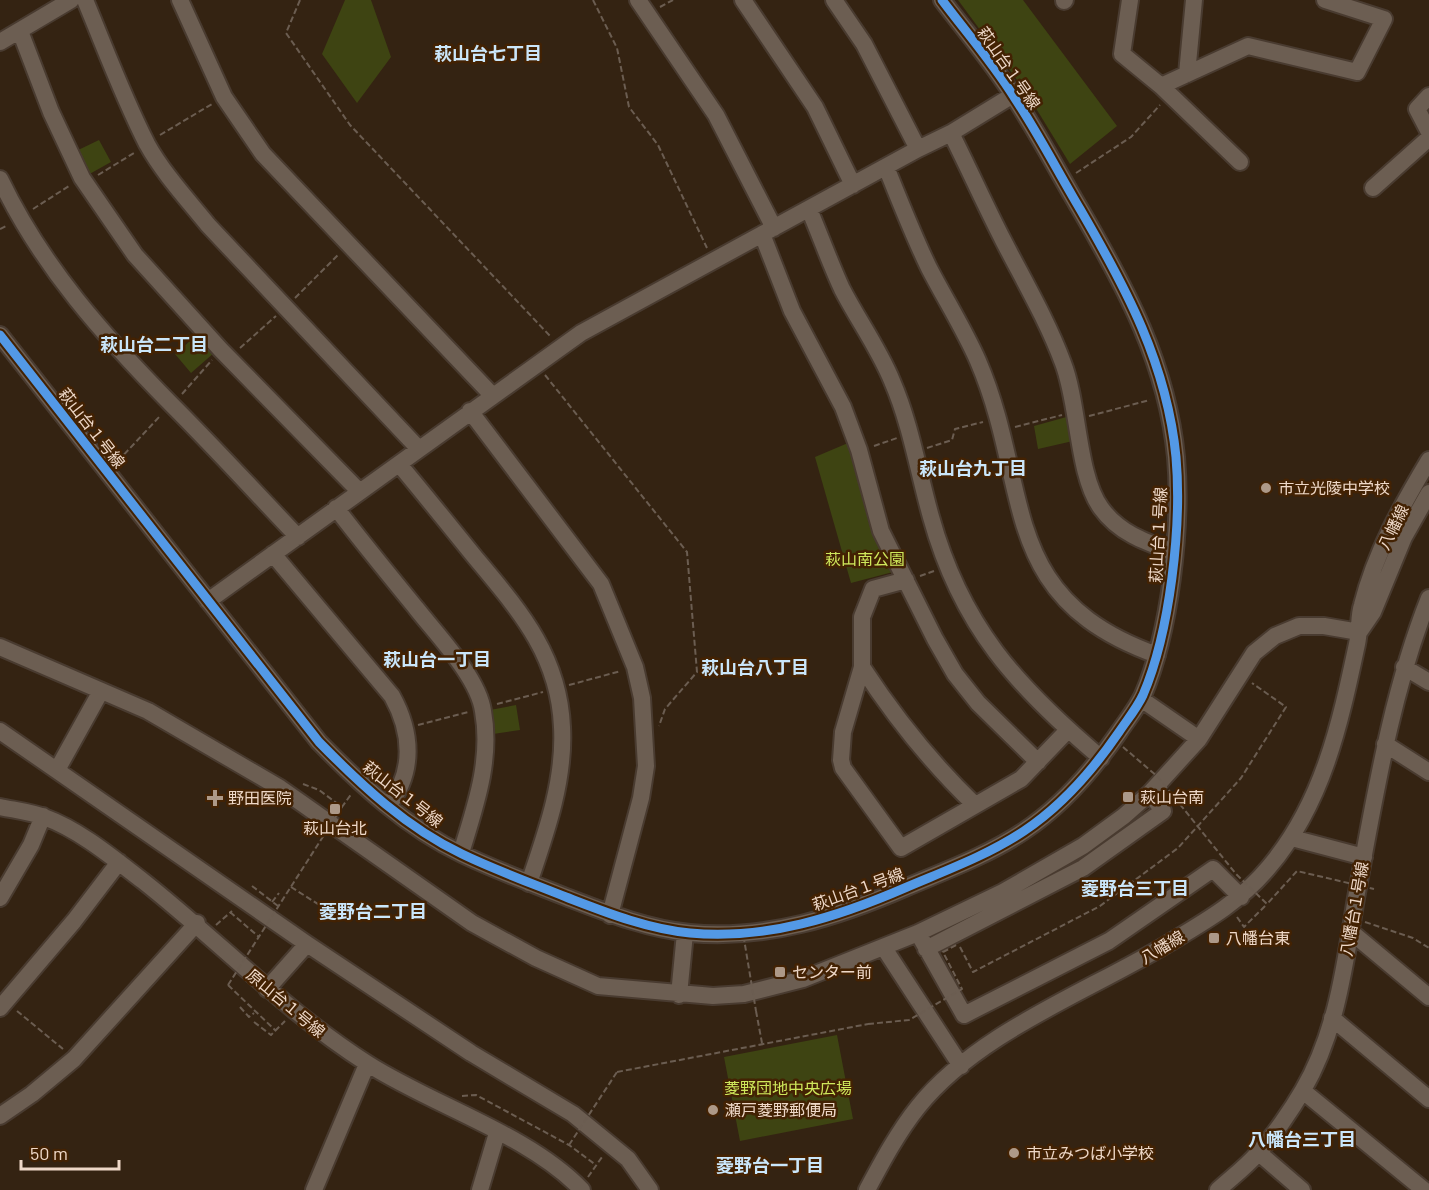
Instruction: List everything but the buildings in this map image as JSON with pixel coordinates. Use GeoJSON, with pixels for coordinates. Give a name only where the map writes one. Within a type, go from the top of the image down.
{"type":"FeatureCollection","features":[{"type":"Feature","properties":{"kind":"street"},"geometry":{"type":"LineString","coordinates":[[85,0],[122,92],[147,143],[179,190],[208,225],[419,449]]}},
{"type":"Feature","properties":{"kind":"street"},"geometry":{"type":"LineString","coordinates":[[180,0],[224,97],[262,154],[492,395]]}},
{"type":"Feature","properties":{"kind":"street"},"geometry":{"type":"LineString","coordinates":[[638,0],[716,115],[768,231],[792,311],[810,347],[828,375],[859,450],[875,518],[955,674],[996,723],[1038,762]]}},
{"type":"Feature","properties":{"kind":"street"},"geometry":{"type":"LineString","coordinates":[[743,0],[815,107],[853,185]]}},
{"type":"Feature","properties":{"kind":"street"},"geometry":{"type":"LineString","coordinates":[[834,0],[864,44],[918,148]]}},
{"type":"Feature","properties":{"kind":"street","name":"萩山台１号線"},"geometry":{"type":"LineString","coordinates":[[0,335],[319,742],[388,806],[411,824],[461,853],[610,915],[685,933],[732,935],[784,930],[882,898],[987,853],[1027,829],[1071,792],[1101,758],[1141,699],[1157,656],[1168,604],[1173,552],[1175,454],[1165,396],[1146,336],[1125,286],[1013,95],[942,0]]}},
{"type":"Feature","properties":{"kind":"street"},"geometry":{"type":"LineString","coordinates":[[1130,0],[1122,54],[1165,90],[1240,162]]}},
{"type":"Feature","properties":{"kind":"street"},"geometry":{"type":"LineString","coordinates":[[1187,74],[1194,0]]}},
{"type":"Feature","properties":{"kind":"street"},"geometry":{"type":"LineString","coordinates":[[1165,90],[1187,74],[1248,46],[1357,72],[1384,19],[1325,0]]}},
{"type":"Feature","properties":{"kind":"street"},"geometry":{"type":"LineString","coordinates":[[0,42],[64,2]]}},
{"type":"Feature","properties":{"kind":"street"},"geometry":{"type":"LineString","coordinates":[[20,31],[51,111],[84,181],[135,255],[221,350],[359,491]]}},
{"type":"Feature","properties":{"kind":"street"},"geometry":{"type":"LineString","coordinates":[[208,601],[581,333],[918,148],[951,134],[1013,95]]}},
{"type":"Feature","properties":{"kind":"street"},"geometry":{"type":"LineString","coordinates":[[1429,96],[1417,109],[1429,132]]}},
{"type":"Feature","properties":{"kind":"street"},"geometry":{"type":"LineString","coordinates":[[951,134],[1038,305],[1064,365],[1077,415],[1086,468],[1100,507],[1129,534],[1173,552]]}},
{"type":"Feature","properties":{"kind":"street"},"geometry":{"type":"LineString","coordinates":[[1373,188],[1429,138]]}},
{"type":"Feature","properties":{"kind":"street"},"geometry":{"type":"LineString","coordinates":[[886,167],[913,234],[978,361],[999,425],[1021,520],[1034,553],[1048,577],[1071,605],[1098,629],[1124,644],[1157,656]]}},
{"type":"Feature","properties":{"kind":"street"},"geometry":{"type":"LineString","coordinates":[[0,178],[19,219],[58,279],[98,328],[298,537]]}},
{"type":"Feature","properties":{"kind":"street"},"geometry":{"type":"LineString","coordinates":[[809,209],[842,288],[892,381],[912,434],[930,517],[947,567],[968,612],[1002,663],[1027,692],[1101,758]]}},
{"type":"Feature","properties":{"kind":"street"},"geometry":{"type":"LineString","coordinates":[[470,411],[601,585],[635,667],[642,698],[646,765],[641,798],[610,915]]}},
{"type":"Feature","properties":{"kind":"street","name":"八幡線"},"geometry":{"type":"LineString","coordinates":[[867,1190],[883,1159],[918,1106],[961,1066],[997,1037],[1135,963],[1236,902],[1292,838],[1312,805],[1328,760],[1369,580],[1397,516],[1429,460]]}},
{"type":"Feature","properties":{"kind":"street"},"geometry":{"type":"LineString","coordinates":[[399,464],[527,620],[543,650],[556,689],[562,726],[561,758],[550,819],[529,882]]}},
{"type":"Feature","properties":{"kind":"street","name":"八幡線"},"geometry":{"type":"LineString","coordinates":[[1359,632],[1373,612],[1404,537],[1429,493]]}},
{"type":"Feature","properties":{"kind":"street"},"geometry":{"type":"LineString","coordinates":[[336,508],[451,652],[472,684],[483,708],[486,752],[482,785],[461,853]]}},
{"type":"Feature","properties":{"kind":"street"},"geometry":{"type":"LineString","coordinates":[[273,554],[392,696],[407,728],[407,768],[398,794],[388,806]]}},
{"type":"Feature","properties":{"kind":"street"},"geometry":{"type":"LineString","coordinates":[[906,580],[873,589],[862,617],[862,667],[840,747],[843,768],[901,848],[1021,779],[1068,730]]}},
{"type":"Feature","properties":{"kind":"street","name":"八幡台１号線"},"geometry":{"type":"LineString","coordinates":[[1218,1190],[1259,1153],[1303,1090],[1320,1053],[1332,1018],[1351,932],[1385,744],[1404,667],[1429,598]]}},
{"type":"Feature","properties":{"kind":"street"},"geometry":{"type":"LineString","coordinates":[[0,647],[148,711],[280,788],[472,923],[536,958],[598,986],[679,995],[734,995],[778,987],[884,948],[1003,892],[1083,846],[1124,816],[1150,793],[1199,738],[1254,652],[1275,636],[1299,626],[1324,626],[1359,632]]}},
{"type":"Feature","properties":{"kind":"street"},"geometry":{"type":"LineString","coordinates":[[862,667],[905,730],[942,773],[975,805]]}},
{"type":"Feature","properties":{"kind":"street"},"geometry":{"type":"LineString","coordinates":[[1404,667],[1429,682]]}},
{"type":"Feature","properties":{"kind":"street"},"geometry":{"type":"LineString","coordinates":[[57,770],[101,691]]}},
{"type":"Feature","properties":{"kind":"street"},"geometry":{"type":"LineString","coordinates":[[1141,699],[1199,738]]}},
{"type":"Feature","properties":{"kind":"street"},"geometry":{"type":"LineString","coordinates":[[0,731],[248,893],[307,944],[471,1053],[573,1114],[628,1159],[650,1190]]}},
{"type":"Feature","properties":{"kind":"street"},"geometry":{"type":"LineString","coordinates":[[1385,744],[1429,772]]}},
{"type":"Feature","properties":{"kind":"street"},"geometry":{"type":"LineString","coordinates":[[926,949],[1083,868],[1163,811],[1150,793]]}},
{"type":"Feature","properties":{"kind":"street","name":"原山台１号線"},"geometry":{"type":"LineString","coordinates":[[0,807],[43,816],[76,833],[119,862],[202,928],[267,989],[316,1029],[406,1087],[533,1152],[576,1187]]}},
{"type":"Feature","properties":{"kind":"street"},"geometry":{"type":"LineString","coordinates":[[0,898],[21,864],[43,816]]}},
{"type":"Feature","properties":{"kind":"street"},"geometry":{"type":"LineString","coordinates":[[1292,838],[1364,856]]}},
{"type":"Feature","properties":{"kind":"street"},"geometry":{"type":"LineString","coordinates":[[3,1005],[74,921],[119,862]]}},
{"type":"Feature","properties":{"kind":"street"},"geometry":{"type":"LineString","coordinates":[[918,933],[964,1015],[1109,941],[1213,868],[1236,902]]}},
{"type":"Feature","properties":{"kind":"street"},"geometry":{"type":"LineString","coordinates":[[0,1116],[32,1094],[74,1059],[202,928]]}},
{"type":"Feature","properties":{"kind":"street"},"geometry":{"type":"LineString","coordinates":[[1351,932],[1429,997]]}},
{"type":"Feature","properties":{"kind":"street"},"geometry":{"type":"LineString","coordinates":[[679,995],[685,933]]}},
{"type":"Feature","properties":{"kind":"street"},"geometry":{"type":"LineString","coordinates":[[267,989],[307,944]]}},
{"type":"Feature","properties":{"kind":"street"},"geometry":{"type":"LineString","coordinates":[[884,948],[961,1066]]}},
{"type":"Feature","properties":{"kind":"street"},"geometry":{"type":"LineString","coordinates":[[1332,1018],[1429,1099]]}},
{"type":"Feature","properties":{"kind":"street"},"geometry":{"type":"LineString","coordinates":[[314,1190],[367,1064]]}},
{"type":"Feature","properties":{"kind":"street"},"geometry":{"type":"LineString","coordinates":[[1303,1090],[1424,1190]]}},
{"type":"Feature","properties":{"kind":"street"},"geometry":{"type":"LineString","coordinates":[[480,1190],[497,1133]]}},
{"type":"Feature","properties":{"kind":"street"},"geometry":{"type":"LineString","coordinates":[[1259,1153],[1302,1190]]}},
{"type":"Feature","properties":{"kind":"path"},"geometry":{"type":"LineString","coordinates":[[300,0],[286,33],[350,125],[561,348]]}},
{"type":"Feature","properties":{"kind":"path"},"geometry":{"type":"LineString","coordinates":[[593,0],[617,48],[629,107],[658,145],[713,259]]}},
{"type":"Feature","properties":{"kind":"path"},"geometry":{"type":"LineString","coordinates":[[1064,181],[1131,137],[1165,90]]}},
{"type":"Feature","properties":{"kind":"path"},"geometry":{"type":"LineString","coordinates":[[0,229],[224,97]]}},
{"type":"Feature","properties":{"kind":"path"},"geometry":{"type":"LineString","coordinates":[[537,366],[687,552],[697,672],[665,709],[657,732]]}},
{"type":"Feature","properties":{"kind":"path"},"geometry":{"type":"LineString","coordinates":[[916,452],[952,440],[955,429],[1077,415],[1165,396]]}},
{"type":"Feature","properties":{"kind":"path"},"geometry":{"type":"LineString","coordinates":[[859,450],[912,434]]}},
{"type":"Feature","properties":{"kind":"path"},"geometry":{"type":"LineString","coordinates":[[906,580],[947,567]]}},
{"type":"Feature","properties":{"kind":"path"},"geometry":{"type":"LineString","coordinates":[[407,728],[635,667]]}},
{"type":"Feature","properties":{"kind":"path"},"geometry":{"type":"LineString","coordinates":[[569,1145],[617,1072],[868,1024],[909,1020],[962,989],[943,952],[958,944],[974,972],[1100,906],[1178,848],[1241,778],[1286,707],[1240,674]]}},
{"type":"Feature","properties":{"kind":"path"},"geometry":{"type":"LineString","coordinates":[[1123,747],[1158,777],[1236,874],[1267,904]]}},
{"type":"Feature","properties":{"kind":"path"},"geometry":{"type":"LineString","coordinates":[[319,790],[342,807]]}},
{"type":"Feature","properties":{"kind":"path"},"geometry":{"type":"LineString","coordinates":[[276,1031],[254,1013],[228,985],[353,792]]}},
{"type":"Feature","properties":{"kind":"path"},"geometry":{"type":"LineString","coordinates":[[1236,902],[1244,927],[1297,871],[1374,889]]}},
{"type":"Feature","properties":{"kind":"path"},"geometry":{"type":"LineString","coordinates":[[291,887],[321,906]]}},
{"type":"Feature","properties":{"kind":"path"},"geometry":{"type":"LineString","coordinates":[[270,905],[279,892]]}},
{"type":"Feature","properties":{"kind":"path"},"geometry":{"type":"LineString","coordinates":[[202,928],[230,912],[248,893],[278,907]]}},
{"type":"Feature","properties":{"kind":"path"},"geometry":{"type":"LineString","coordinates":[[230,912],[259,937]]}},
{"type":"Feature","properties":{"kind":"path"},"geometry":{"type":"LineString","coordinates":[[1368,922],[1413,938],[1429,948]]}},
{"type":"Feature","properties":{"kind":"path"},"geometry":{"type":"LineString","coordinates":[[742,927],[762,1044]]}},
{"type":"Feature","properties":{"kind":"path"},"geometry":{"type":"LineString","coordinates":[[3,1005],[74,1059]]}},
{"type":"Feature","properties":{"kind":"path"},"geometry":{"type":"LineString","coordinates":[[240,1007],[249,1017],[254,1013]]}},
{"type":"Feature","properties":{"kind":"path"},"geometry":{"type":"LineString","coordinates":[[254,1022],[269,1034],[274,1035],[286,1021]]}},
{"type":"Feature","properties":{"kind":"path"},"geometry":{"type":"LineString","coordinates":[[452,1110],[459,1097],[476,1095],[569,1145],[596,1165]]}},
{"type":"Feature","properties":{"kind":"path"},"geometry":{"type":"LineString","coordinates":[[576,1187],[612,1146]]}},
{"type":"Feature","properties":{"kind":"green space"},"geometry":{"type":"Polygon","coordinates":[[[345,0],[371,0],[391,57],[357,103],[322,54],[345,0]]]}},
{"type":"Feature","properties":{"kind":"green space"},"geometry":{"type":"Polygon","coordinates":[[[958,0],[1023,0],[1117,126],[1070,164],[1026,92],[958,0]]]}},
{"type":"Feature","properties":{"kind":"green space"},"geometry":{"type":"Polygon","coordinates":[[[99,140],[111,162],[86,176],[72,153],[99,140]]]}},
{"type":"Feature","properties":{"kind":"green space"},"geometry":{"type":"Polygon","coordinates":[[[198,334],[215,352],[191,373],[175,354],[198,334]]]}},
{"type":"Feature","properties":{"kind":"green space"},"geometry":{"type":"Polygon","coordinates":[[[1070,416],[1073,441],[1038,449],[1034,426],[1070,416]]]}},
{"type":"Feature","properties":{"kind":"green space","name":"萩山南公園"},"geometry":{"type":"Polygon","coordinates":[[[848,443],[870,527],[893,572],[851,583],[815,457],[848,443]]]}},
{"type":"Feature","properties":{"kind":"green space"},"geometry":{"type":"Polygon","coordinates":[[[516,705],[520,730],[493,734],[490,710],[516,705]]]}},
{"type":"Feature","properties":{"kind":"green space","name":"菱野団地中央広場"},"geometry":{"type":"Polygon","coordinates":[[[837,1035],[853,1119],[740,1141],[724,1057],[837,1035]]]}},
{"type":"Feature","properties":{"kind":"cycle path"},"geometry":{"type":"LineString","coordinates":[[0,335],[319,742],[368,789],[422,832],[487,866],[626,919],[674,931],[747,933],[802,924],[855,908],[967,862],[1010,840],[1038,821],[1064,798],[1109,746],[1143,695],[1160,641],[1172,578],[1177,514],[1176,457],[1164,390],[1154,358],[1113,268],[1031,124],[1006,84],[942,0]]}},
{"type":"Feature","properties":{"kind":"place","name":"市立光陵中学校"},"geometry":{"type":"Point","coordinates":[1266,488]}},
{"type":"Feature","properties":{"kind":"place","name":"萩山台南"},"geometry":{"type":"Point","coordinates":[1128,797]}},
{"type":"Feature","properties":{"kind":"place","name":"野田医院"},"geometry":{"type":"Point","coordinates":[215,798]}},
{"type":"Feature","properties":{"kind":"place","name":"萩山台北"},"geometry":{"type":"Point","coordinates":[335,809]}},
{"type":"Feature","properties":{"kind":"place","name":"八幡台東"},"geometry":{"type":"Point","coordinates":[1214,938]}},
{"type":"Feature","properties":{"kind":"place","name":"センター前"},"geometry":{"type":"Point","coordinates":[780,972]}},
{"type":"Feature","properties":{"kind":"place","name":"瀬戸菱野郵便局"},"geometry":{"type":"Point","coordinates":[713,1110]}},
{"type":"Feature","properties":{"kind":"place","name":"市立みつば小学校"},"geometry":{"type":"Point","coordinates":[1014,1153]}},
{"type":"Feature","properties":{"kind":"district","name":"萩山台七丁目"},"geometry":{"type":"Point","coordinates":[488,54]}},
{"type":"Feature","properties":{"kind":"district","name":"萩山台二丁目"},"geometry":{"type":"Point","coordinates":[154,345]}},
{"type":"Feature","properties":{"kind":"district","name":"萩山台九丁目"},"geometry":{"type":"Point","coordinates":[973,469]}},
{"type":"Feature","properties":{"kind":"district","name":"萩山台一丁目"},"geometry":{"type":"Point","coordinates":[437,660]}},
{"type":"Feature","properties":{"kind":"district","name":"萩山台八丁目"},"geometry":{"type":"Point","coordinates":[755,668]}},
{"type":"Feature","properties":{"kind":"district","name":"菱野台三丁目"},"geometry":{"type":"Point","coordinates":[1135,889]}},
{"type":"Feature","properties":{"kind":"district","name":"菱野台二丁目"},"geometry":{"type":"Point","coordinates":[373,912]}},
{"type":"Feature","properties":{"kind":"district","name":"八幡台三丁目"},"geometry":{"type":"Point","coordinates":[1302,1140]}},
{"type":"Feature","properties":{"kind":"district","name":"菱野台一丁目"},"geometry":{"type":"Point","coordinates":[770,1166]}}]}
